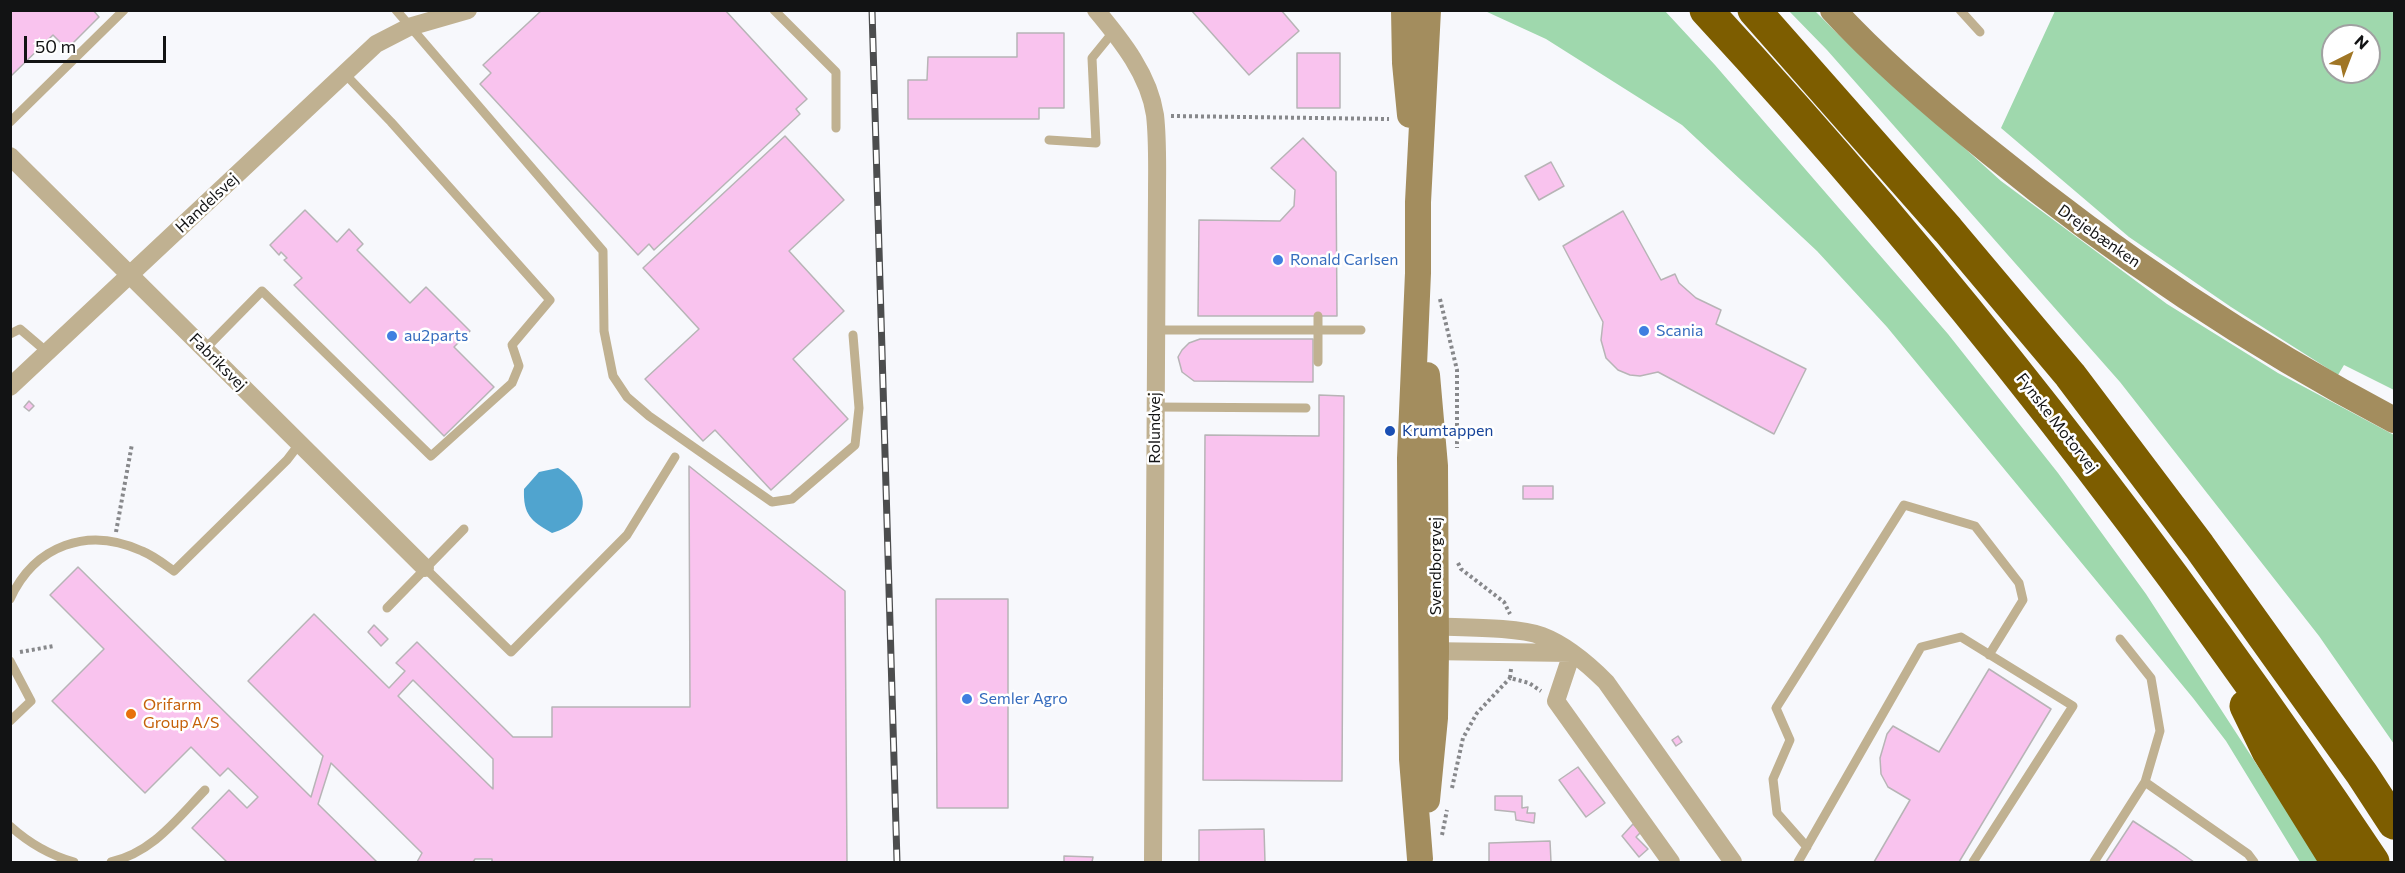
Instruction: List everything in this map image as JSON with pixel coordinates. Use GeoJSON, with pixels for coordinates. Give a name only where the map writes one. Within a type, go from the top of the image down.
{"type":"FeatureCollection","features":[{"type":"Feature","properties":{"kind":"highway","name":"Fynske Motorvej"},"geometry":{"type":"LineString","coordinates":[[1706,10],[1839,159],[1984,330],[2128,515],[2320,783],[2373,862]]}},
{"type":"Feature","properties":{"kind":"highway"},"geometry":{"type":"LineString","coordinates":[[1754,10],[1948,230],[2070,375],[2194,514],[2394,785]]}},
{"type":"Feature","properties":{"kind":"highway"},"geometry":{"type":"LineString","coordinates":[[2070,375],[2199,546],[2394,822]]}},
{"type":"Feature","properties":{"kind":"highway"},"geometry":{"type":"LineString","coordinates":[[2206,623],[2268,752],[2337,862]]}},
{"type":"Feature","properties":{"kind":"main road","name":"Svendborgvej"},"geometry":{"type":"LineString","coordinates":[[1404,10],[1405,63],[1418,202]]}},
{"type":"Feature","properties":{"kind":"main road","name":"Svendborgvej"},"geometry":{"type":"LineString","coordinates":[[1420,861],[1435,718],[1424,639],[1410,458],[1418,273],[1418,202],[1428,10]]}},
{"type":"Feature","properties":{"kind":"main road","name":"Drejebænken"},"geometry":{"type":"LineString","coordinates":[[1833,10],[1941,112],[2055,206],[2206,310],[2394,420]]}},
{"type":"Feature","properties":{"kind":"street","name":"Handelsvej"},"geometry":{"type":"LineString","coordinates":[[10,387],[376,44],[409,27],[468,10]]}},
{"type":"Feature","properties":{"kind":"street","name":"Rolundvej"},"geometry":{"type":"LineString","coordinates":[[1096,10],[1123,42],[1145,82],[1155,115],[1153,862]]}},
{"type":"Feature","properties":{"kind":"street","name":"Fabriksvej"},"geometry":{"type":"LineString","coordinates":[[10,156],[425,568]]}},
{"type":"Feature","properties":{"kind":"street"},"geometry":{"type":"LineString","coordinates":[[1424,639],[1572,653],[1606,682],[1733,862]]}},
{"type":"Feature","properties":{"kind":"street"},"geometry":{"type":"LineString","coordinates":[[1572,653],[1556,701],[1671,862]]}},
{"type":"Feature","properties":{"kind":"lane"},"geometry":{"type":"LineString","coordinates":[[10,122],[124,10]]}},
{"type":"Feature","properties":{"kind":"lane"},"geometry":{"type":"LineString","coordinates":[[396,10],[603,250],[604,331],[613,376],[627,397],[649,416],[772,502],[792,499],[855,445],[859,408],[853,335]]}},
{"type":"Feature","properties":{"kind":"lane"},"geometry":{"type":"LineString","coordinates":[[774,10],[836,72],[836,128]]}},
{"type":"Feature","properties":{"kind":"lane"},"geometry":{"type":"LineString","coordinates":[[1960,10],[1980,32]]}},
{"type":"Feature","properties":{"kind":"lane"},"geometry":{"type":"LineString","coordinates":[[1049,140],[1096,142],[1092,58],[1113,31]]}},
{"type":"Feature","properties":{"kind":"lane"},"geometry":{"type":"LineString","coordinates":[[205,349],[262,291],[431,456],[512,383],[519,366],[512,345],[550,300],[391,122],[345,74]]}},
{"type":"Feature","properties":{"kind":"lane"},"geometry":{"type":"LineString","coordinates":[[1318,316],[1318,362]]}},
{"type":"Feature","properties":{"kind":"lane"},"geometry":{"type":"LineString","coordinates":[[10,334],[20,328],[47,352]]}},
{"type":"Feature","properties":{"kind":"lane"},"geometry":{"type":"LineString","coordinates":[[1156,330],[1361,330]]}},
{"type":"Feature","properties":{"kind":"lane"},"geometry":{"type":"LineString","coordinates":[[1155,407],[1306,408]]}},
{"type":"Feature","properties":{"kind":"lane"},"geometry":{"type":"LineString","coordinates":[[10,599],[24,574],[33,564],[50,552],[82,542],[114,542],[142,550],[174,571],[287,460],[300,443]]}},
{"type":"Feature","properties":{"kind":"lane"},"geometry":{"type":"LineString","coordinates":[[425,568],[511,652],[627,535],[675,457]]}},
{"type":"Feature","properties":{"kind":"lane"},"geometry":{"type":"LineString","coordinates":[[1807,847],[1777,813],[1773,779],[1790,740],[1776,708],[1904,505],[1976,525],[2019,583],[2023,600],[1989,655]]}},
{"type":"Feature","properties":{"kind":"lane"},"geometry":{"type":"LineString","coordinates":[[387,608],[464,529]]}},
{"type":"Feature","properties":{"kind":"lane"},"geometry":{"type":"LineString","coordinates":[[1798,862],[1921,647],[1961,638],[2073,706],[1973,862]]}},
{"type":"Feature","properties":{"kind":"lane"},"geometry":{"type":"LineString","coordinates":[[2094,862],[2145,782],[2160,731],[2151,678],[2120,639]]}},
{"type":"Feature","properties":{"kind":"lane"},"geometry":{"type":"LineString","coordinates":[[10,662],[31,701],[10,722]]}},
{"type":"Feature","properties":{"kind":"lane"},"geometry":{"type":"LineString","coordinates":[[2145,782],[2248,854],[2254,862]]}},
{"type":"Feature","properties":{"kind":"lane"},"geometry":{"type":"LineString","coordinates":[[111,862],[130,858],[150,845],[205,789]]}},
{"type":"Feature","properties":{"kind":"lane"},"geometry":{"type":"LineString","coordinates":[[10,826],[34,845],[53,856],[74,862]]}},
{"type":"Feature","properties":{"kind":"path"},"geometry":{"type":"LineString","coordinates":[[1155,115],[1411,120]]}},
{"type":"Feature","properties":{"kind":"path"},"geometry":{"type":"LineString","coordinates":[[1418,273],[1439,296],[1457,370],[1457,449]]}},
{"type":"Feature","properties":{"kind":"path"},"geometry":{"type":"LineString","coordinates":[[114,542],[132,444]]}},
{"type":"Feature","properties":{"kind":"path"},"geometry":{"type":"LineString","coordinates":[[1458,562],[1461,569],[1504,602],[1511,616]]}},
{"type":"Feature","properties":{"kind":"path"},"geometry":{"type":"LineString","coordinates":[[10,654],[54,646]]}},
{"type":"Feature","properties":{"kind":"path"},"geometry":{"type":"LineString","coordinates":[[1451,795],[1463,738],[1477,713],[1510,678]]}},
{"type":"Feature","properties":{"kind":"path"},"geometry":{"type":"LineString","coordinates":[[1440,840],[1448,806]]}},
{"type":"Feature","properties":{"kind":"green space"},"geometry":{"type":"Polygon","coordinates":[[[1485,11],[1665,11],[1715,65],[1948,334],[2058,473],[2146,594],[2320,862],[2300,862],[2226,741],[2193,698],[1887,327],[1817,251],[1682,125],[1546,39],[1485,11]]]}},
{"type":"Feature","properties":{"kind":"green space"},"geometry":{"type":"Polygon","coordinates":[[[1789,11],[1815,11],[2001,181],[2167,304],[2278,373],[2394,435],[2394,744],[2319,636],[2120,382],[1827,50],[1789,11]]]}},
{"type":"Feature","properties":{"kind":"green space"},"geometry":{"type":"Polygon","coordinates":[[[2055,11],[2394,11],[2394,390],[2344,365],[2338,375],[2231,307],[2129,237],[2001,128],[2055,11]]]}},
{"type":"Feature","properties":{"kind":"water"},"geometry":{"type":"Polygon","coordinates":[[[558,468],[577,485],[583,504],[581,513],[575,521],[552,533],[530,516],[525,505],[524,489],[539,472],[558,468]]]}},
{"type":"Feature","properties":{"kind":"building"},"geometry":{"type":"Polygon","coordinates":[[[10,10],[93,10],[99,17],[67,49],[53,35],[10,77],[10,10]]]}},
{"type":"Feature","properties":{"kind":"building"},"geometry":{"type":"Polygon","coordinates":[[[542,10],[725,10],[807,99],[796,109],[800,114],[654,250],[649,244],[638,255],[480,84],[491,73],[483,65],[542,10]]]}},
{"type":"Feature","properties":{"kind":"building"},"geometry":{"type":"Polygon","coordinates":[[[1191,10],[1281,10],[1299,31],[1249,75],[1191,10]]]}},
{"type":"Feature","properties":{"kind":"building"},"geometry":{"type":"Polygon","coordinates":[[[1017,33],[1064,33],[1064,108],[1039,108],[1039,119],[908,119],[908,80],[927,80],[928,57],[1017,57],[1017,33]]]}},
{"type":"Feature","properties":{"kind":"building"},"geometry":{"type":"Polygon","coordinates":[[[1297,53],[1340,53],[1340,108],[1297,108],[1297,53]]]}},
{"type":"Feature","properties":{"kind":"building"},"geometry":{"type":"Polygon","coordinates":[[[785,136],[844,200],[789,251],[844,311],[793,359],[848,419],[771,490],[715,430],[703,441],[645,379],[699,329],[643,268],[785,136]]]}},
{"type":"Feature","properties":{"kind":"building"},"geometry":{"type":"Polygon","coordinates":[[[1303,138],[1336,172],[1337,316],[1198,316],[1199,220],[1280,221],[1294,206],[1295,190],[1271,168],[1303,138]]]}},
{"type":"Feature","properties":{"kind":"building"},"geometry":{"type":"Polygon","coordinates":[[[1551,162],[1564,186],[1539,200],[1525,176],[1551,162]]]}},
{"type":"Feature","properties":{"kind":"building"},"geometry":{"type":"Polygon","coordinates":[[[305,210],[337,242],[349,229],[363,244],[357,250],[410,303],[426,287],[470,331],[454,347],[494,387],[444,436],[294,285],[302,278],[284,260],[287,258],[281,252],[279,255],[270,245],[305,210]]]}},
{"type":"Feature","properties":{"kind":"building"},"geometry":{"type":"Polygon","coordinates":[[[1623,211],[1661,280],[1675,274],[1679,283],[1696,298],[1721,310],[1716,324],[1806,369],[1774,434],[1658,372],[1640,376],[1630,375],[1618,370],[1606,358],[1601,340],[1603,322],[1563,246],[1623,211]]]}},
{"type":"Feature","properties":{"kind":"building"},"geometry":{"type":"Polygon","coordinates":[[[1200,339],[1313,339],[1313,382],[1194,381],[1182,372],[1178,357],[1189,343],[1200,339]]]}},
{"type":"Feature","properties":{"kind":"building"},"geometry":{"type":"Polygon","coordinates":[[[1319,395],[1344,396],[1342,781],[1203,780],[1205,435],[1319,436],[1319,395]]]}},
{"type":"Feature","properties":{"kind":"building"},"geometry":{"type":"Polygon","coordinates":[[[29,401],[34,406],[29,411],[24,407],[29,401]]]}},
{"type":"Feature","properties":{"kind":"building"},"geometry":{"type":"Polygon","coordinates":[[[689,466],[845,591],[847,862],[492,862],[492,859],[475,859],[473,862],[417,862],[422,853],[331,763],[318,804],[377,862],[227,862],[192,828],[229,790],[247,808],[258,797],[228,768],[220,776],[191,747],[145,793],[52,701],[104,649],[50,595],[78,567],[311,797],[323,756],[248,681],[314,614],[389,688],[405,671],[396,663],[417,642],[513,737],[552,737],[552,707],[690,707],[689,466]],[[413,680],[398,696],[493,789],[493,759],[413,680]]]}},
{"type":"Feature","properties":{"kind":"building"},"geometry":{"type":"Polygon","coordinates":[[[1523,486],[1553,486],[1553,499],[1523,499],[1523,486]]]}},
{"type":"Feature","properties":{"kind":"building"},"geometry":{"type":"Polygon","coordinates":[[[936,599],[1008,599],[1008,808],[937,808],[936,599]]]}},
{"type":"Feature","properties":{"kind":"building"},"geometry":{"type":"Polygon","coordinates":[[[374,625],[388,639],[381,646],[368,632],[374,625]]]}},
{"type":"Feature","properties":{"kind":"building"},"geometry":{"type":"Polygon","coordinates":[[[1989,669],[2051,709],[1959,862],[1874,862],[1910,800],[1888,787],[1881,774],[1880,758],[1887,734],[1893,726],[1939,752],[1989,669]]]}},
{"type":"Feature","properties":{"kind":"building"},"geometry":{"type":"Polygon","coordinates":[[[1678,736],[1682,742],[1676,746],[1672,740],[1678,736]]]}},
{"type":"Feature","properties":{"kind":"building"},"geometry":{"type":"Polygon","coordinates":[[[1578,767],[1605,803],[1586,817],[1559,780],[1578,767]]]}},
{"type":"Feature","properties":{"kind":"building"},"geometry":{"type":"Polygon","coordinates":[[[1495,796],[1522,796],[1522,808],[1528,807],[1527,813],[1535,813],[1534,823],[1516,820],[1515,812],[1495,810],[1495,796]]]}},
{"type":"Feature","properties":{"kind":"building"},"geometry":{"type":"Polygon","coordinates":[[[2133,821],[2177,850],[2194,862],[2106,862],[2133,821]]]}},
{"type":"Feature","properties":{"kind":"building"},"geometry":{"type":"Polygon","coordinates":[[[1633,824],[1641,832],[1636,837],[1648,849],[1639,857],[1622,836],[1633,824]]]}},
{"type":"Feature","properties":{"kind":"building"},"geometry":{"type":"Polygon","coordinates":[[[1264,829],[1265,862],[1199,862],[1199,830],[1264,829]]]}},
{"type":"Feature","properties":{"kind":"building"},"geometry":{"type":"Polygon","coordinates":[[[1550,841],[1551,862],[1489,862],[1489,843],[1550,841]]]}},
{"type":"Feature","properties":{"kind":"building"},"geometry":{"type":"Polygon","coordinates":[[[1064,856],[1093,857],[1092,862],[1064,862],[1064,856]]]}},
{"type":"Feature","properties":{"kind":"railway"},"geometry":{"type":"LineString","coordinates":[[872,10],[897,862]]}},
{"type":"Feature","properties":{"kind":"place","name":"Ronald Carlsen"},"geometry":{"type":"Point","coordinates":[1278,260]}},
{"type":"Feature","properties":{"kind":"place","name":"Scania"},"geometry":{"type":"Point","coordinates":[1644,331]}},
{"type":"Feature","properties":{"kind":"place","name":"au2parts"},"geometry":{"type":"Point","coordinates":[392,336]}},
{"type":"Feature","properties":{"kind":"place","name":"Krumtappen"},"geometry":{"type":"Point","coordinates":[1390,431]}},
{"type":"Feature","properties":{"kind":"place","name":"Semler Agro"},"geometry":{"type":"Point","coordinates":[967,699]}},
{"type":"Feature","properties":{"kind":"place","name":"Orifarm Group A/S"},"geometry":{"type":"Point","coordinates":[131,714]}}]}
